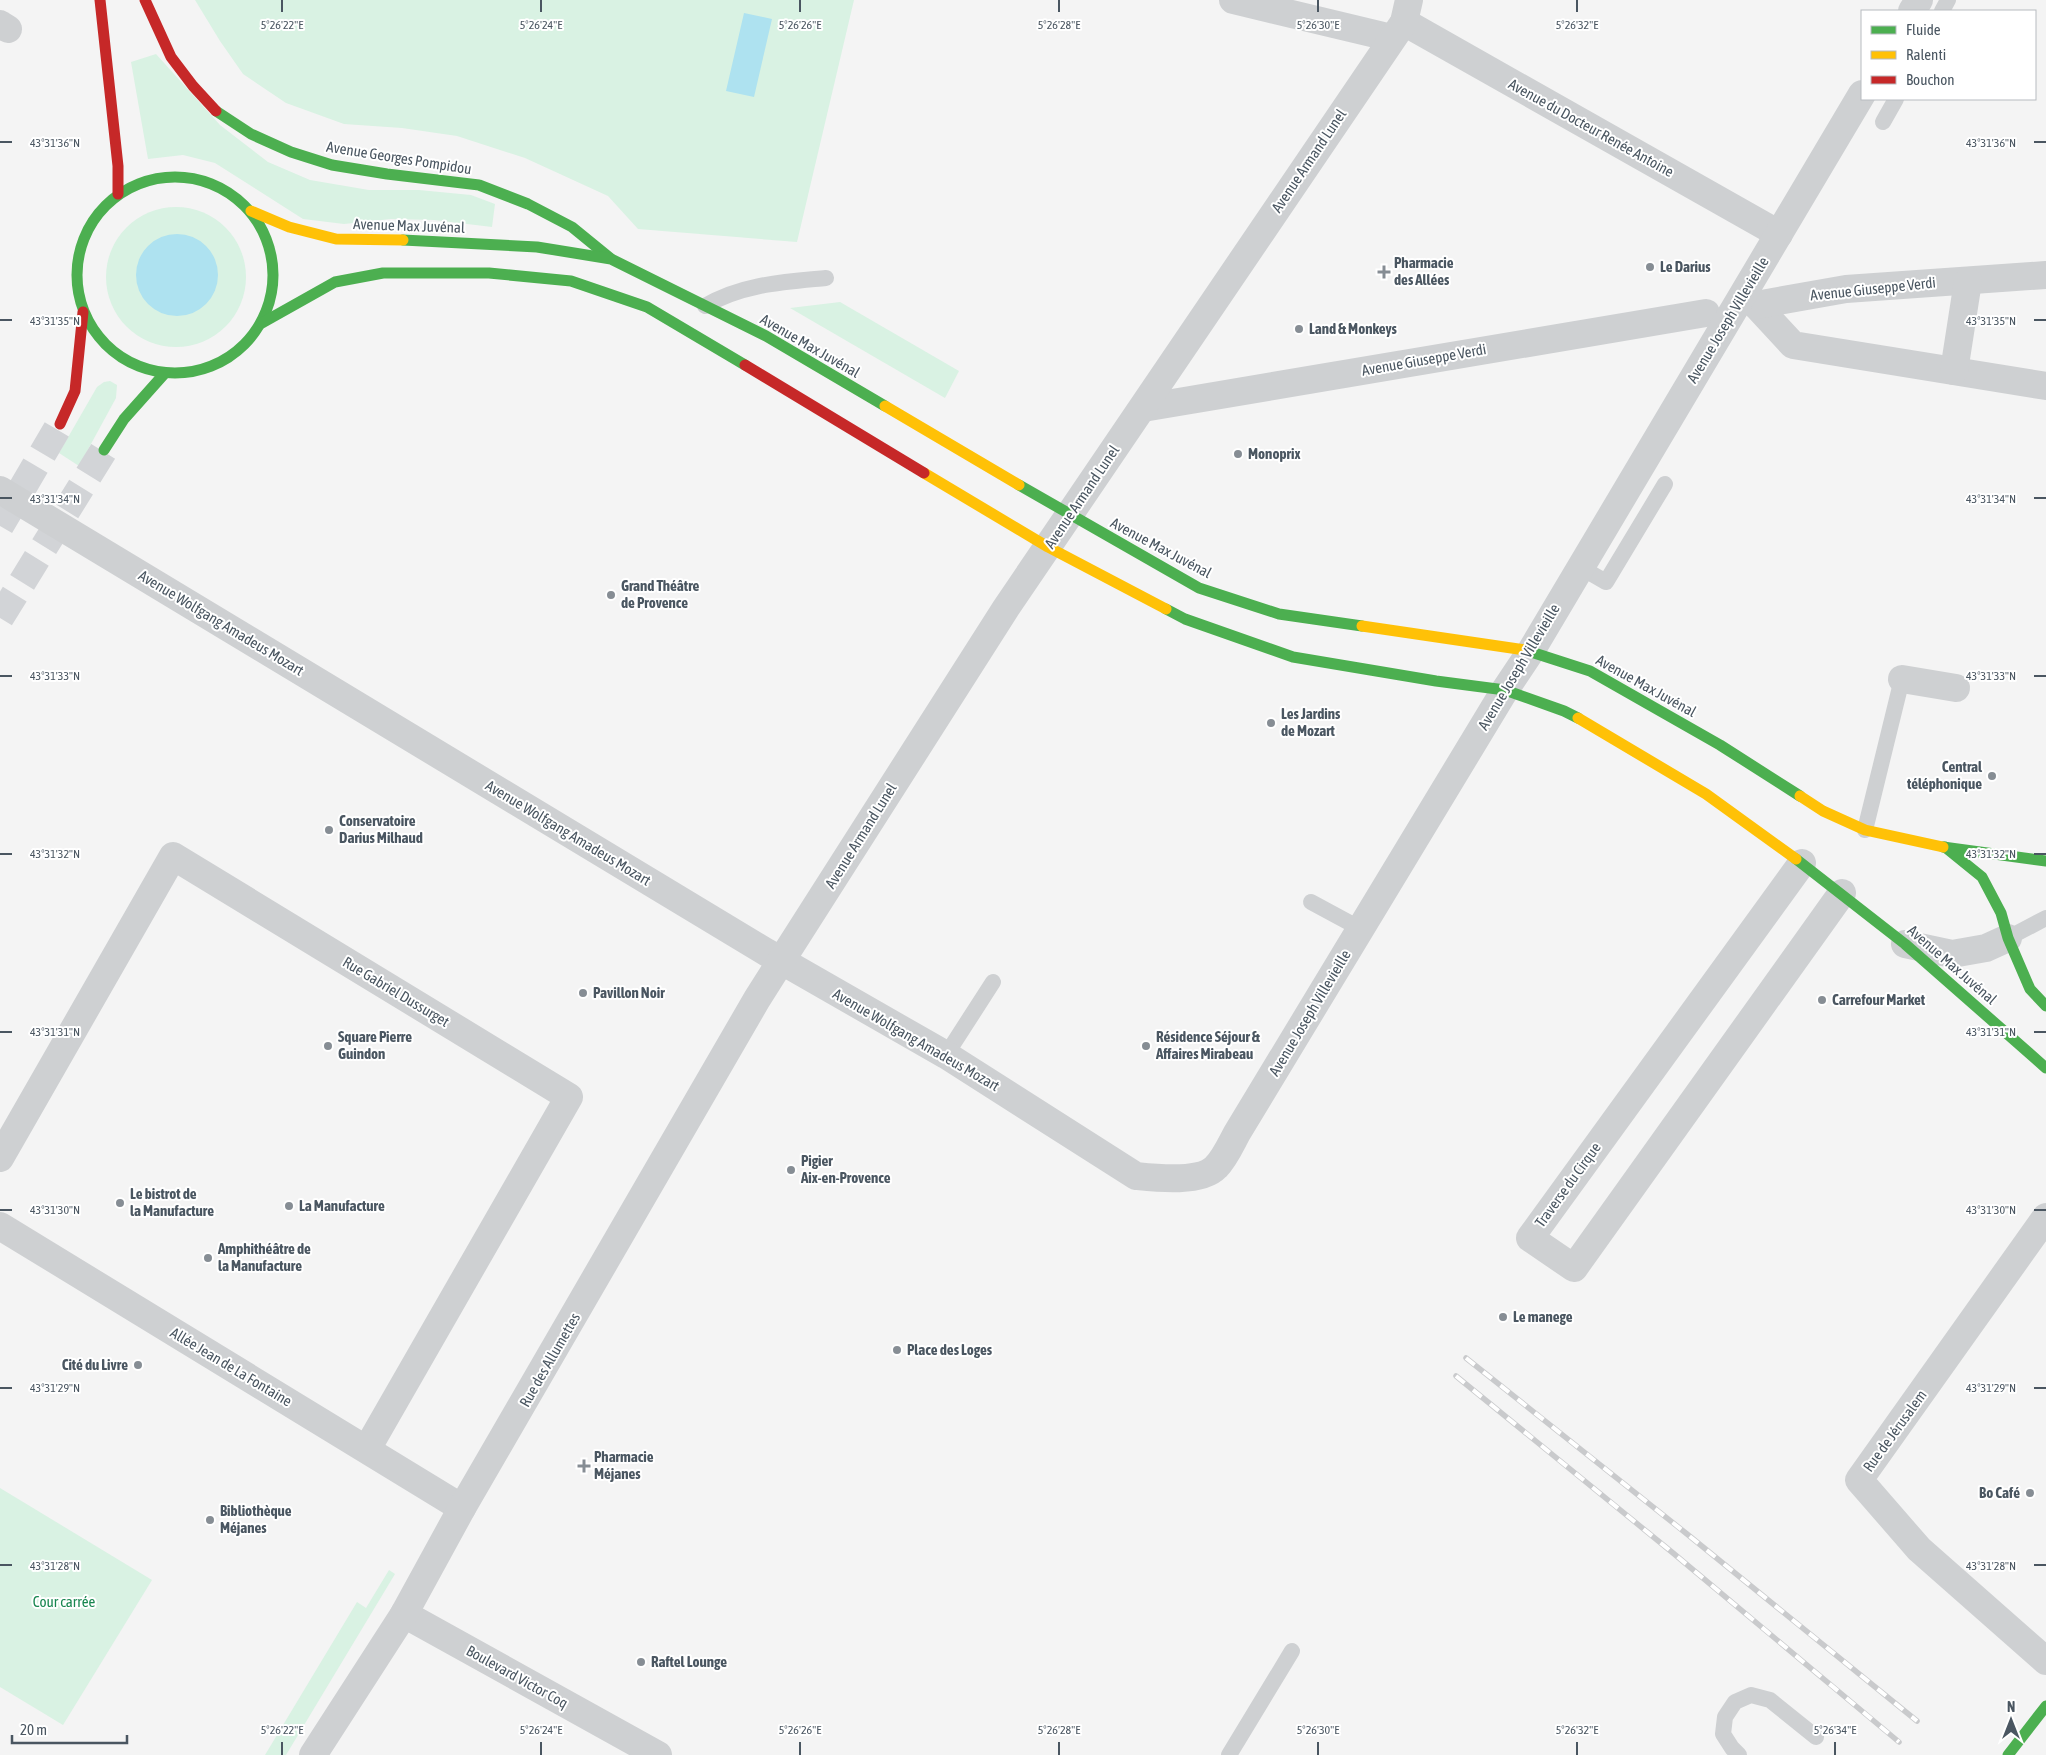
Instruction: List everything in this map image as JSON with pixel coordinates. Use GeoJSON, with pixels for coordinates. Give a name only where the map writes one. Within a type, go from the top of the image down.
{"type":"FeatureCollection","features":[{"type":"Feature","properties":{"kind":"main road"},"geometry":{"type":"LineString","coordinates":[[100,0],[118,166],[118,194]]}},
{"type":"Feature","properties":{"kind":"main road","name":"Avenue Georges Pompidou"},"geometry":{"type":"LineString","coordinates":[[145,0],[171,57],[192,86],[215,110],[251,134],[291,152],[332,165],[387,174],[479,185],[528,204],[572,227],[611,259]]}},
{"type":"Feature","properties":{"kind":"main road"},"geometry":{"type":"LineString","coordinates":[[188,177],[223,188],[251,211],[267,237],[274,266],[272,295],[262,323],[244,346],[221,363],[194,372],[166,373],[131,364],[102,342],[83,312],[76,286],[77,260],[84,234],[98,212],[118,194],[151,179],[188,177]]}},
{"type":"Feature","properties":{"kind":"main road","name":"Avenue Max Juvénal"},"geometry":{"type":"LineString","coordinates":[[251,211],[289,227],[336,239],[435,241],[537,247],[611,259],[766,336],[1069,515],[1200,588],[1279,614],[1531,651],[1590,671],[1720,745],[1823,811],[1865,830],[1946,847],[1982,877],[2001,912],[2008,938],[2030,989],[2046,1006]]}},
{"type":"Feature","properties":{"kind":"main road","name":"Avenue Max Juvénal"},"geometry":{"type":"LineString","coordinates":[[262,323],[335,282],[383,274],[489,274],[571,281],[647,307],[1048,547],[1184,619],[1293,657],[1436,681],[1505,690],[1564,712],[1612,737],[1706,794],[1842,893],[1905,944],[2046,1068]]}},
{"type":"Feature","properties":{"kind":"main road"},"geometry":{"type":"LineString","coordinates":[[60,424],[75,391],[83,312]]}},
{"type":"Feature","properties":{"kind":"main road"},"geometry":{"type":"LineString","coordinates":[[104,450],[124,419],[166,373]]}},
{"type":"Feature","properties":{"kind":"main road"},"geometry":{"type":"LineString","coordinates":[[1946,847],[2046,860]]}},
{"type":"Feature","properties":{"kind":"main road"},"geometry":{"type":"LineString","coordinates":[[2008,1755],[2046,1706]]}},
{"type":"Feature","properties":{"kind":"street","name":"Avenue du Docteur Renée Antoine"},"geometry":{"type":"LineString","coordinates":[[1233,0],[1402,20],[1779,234]]}},
{"type":"Feature","properties":{"kind":"street","name":"Avenue Armand Lunel"},"geometry":{"type":"LineString","coordinates":[[781,961],[1006,608],[1143,408],[1402,20]]}},
{"type":"Feature","properties":{"kind":"street","name":"Avenue Joseph Villevieille"},"geometry":{"type":"LineString","coordinates":[[1136,1176],[1170,1179],[1196,1176],[1216,1168],[1505,690],[1531,651],[1861,96]]}},
{"type":"Feature","properties":{"kind":"street","name":"Avenue Giuseppe Verdi"},"geometry":{"type":"LineString","coordinates":[[2046,275],[1846,289],[1756,305],[1793,345],[2046,386]]}},
{"type":"Feature","properties":{"kind":"street"},"geometry":{"type":"LineString","coordinates":[[1954,371],[1968,280]]}},
{"type":"Feature","properties":{"kind":"street","name":"Avenue Giuseppe Verdi"},"geometry":{"type":"LineString","coordinates":[[1143,408],[1706,313]]}},
{"type":"Feature","properties":{"kind":"street","name":"Avenue Wolfgang Amadeus Mozart"},"geometry":{"type":"LineString","coordinates":[[0,490],[781,961],[946,1055],[1136,1176]]}},
{"type":"Feature","properties":{"kind":"street"},"geometry":{"type":"LineString","coordinates":[[1902,680],[1956,688]]}},
{"type":"Feature","properties":{"kind":"street","name":"Rue Gabriel Dussurget"},"geometry":{"type":"LineString","coordinates":[[0,1158],[173,856],[570,1097],[367,1449]]}},
{"type":"Feature","properties":{"kind":"street","name":"Traverse du Cirque"},"geometry":{"type":"LineString","coordinates":[[1802,863],[1530,1238],[1574,1268],[1842,893]]}},
{"type":"Feature","properties":{"kind":"street"},"geometry":{"type":"LineString","coordinates":[[1905,944],[1952,954],[1986,948],[2008,938]]}},
{"type":"Feature","properties":{"kind":"street","name":"Rue des Allumettes"},"geometry":{"type":"LineString","coordinates":[[313,1755],[404,1614],[462,1508],[757,999],[781,961]]}},
{"type":"Feature","properties":{"kind":"street","name":"Rue de Jérusalem"},"geometry":{"type":"LineString","coordinates":[[2046,1217],[1859,1480],[1919,1549],[2046,1661]]}},
{"type":"Feature","properties":{"kind":"street","name":"Allée Jean de La Fontaine"},"geometry":{"type":"LineString","coordinates":[[0,1226],[462,1508]]}},
{"type":"Feature","properties":{"kind":"street","name":"Boulevard Victor Coq"},"geometry":{"type":"LineString","coordinates":[[404,1614],[658,1755]]}},
{"type":"Feature","properties":{"kind":"lane"},"geometry":{"type":"LineString","coordinates":[[1884,122],[1895,100]]}},
{"type":"Feature","properties":{"kind":"lane"},"geometry":{"type":"LineString","coordinates":[[705,306],[721,296],[741,290],[773,283],[826,278]]}},
{"type":"Feature","properties":{"kind":"lane"},"geometry":{"type":"LineString","coordinates":[[1580,567],[1606,582],[1665,484]]}},
{"type":"Feature","properties":{"kind":"lane"},"geometry":{"type":"LineString","coordinates":[[1865,830],[1902,680]]}},
{"type":"Feature","properties":{"kind":"lane"},"geometry":{"type":"LineString","coordinates":[[1311,902],[1361,929]]}},
{"type":"Feature","properties":{"kind":"lane"},"geometry":{"type":"LineString","coordinates":[[2008,938],[2046,918]]}},
{"type":"Feature","properties":{"kind":"lane"},"geometry":{"type":"LineString","coordinates":[[946,1055],[993,982]]}},
{"type":"Feature","properties":{"kind":"lane"},"geometry":{"type":"LineString","coordinates":[[1229,1755],[1292,1651]]}},
{"type":"Feature","properties":{"kind":"lane"},"geometry":{"type":"LineString","coordinates":[[1739,1755],[1723,1734],[1725,1717],[1735,1702],[1751,1695],[1770,1700],[1816,1737]]}},
{"type":"Feature","properties":{"kind":"green space"},"geometry":{"type":"Polygon","coordinates":[[[195,0],[854,0],[797,242],[638,229],[608,196],[525,158],[457,136],[402,128],[344,124],[286,103],[243,74],[195,0]]]}},
{"type":"Feature","properties":{"kind":"green space"},"geometry":{"type":"Polygon","coordinates":[[[156,54],[220,125],[268,162],[310,180],[369,190],[419,190],[471,195],[495,204],[492,227],[434,220],[391,219],[344,224],[303,219],[215,163],[183,155],[148,159],[131,62],[156,54]]]}},
{"type":"Feature","properties":{"kind":"green space"},"geometry":{"type":"Polygon","coordinates":[[[176,207],[190,208],[203,212],[215,218],[226,227],[235,238],[241,250],[245,263],[245,291],[241,304],[235,316],[226,327],[215,336],[203,342],[190,346],[176,347],[162,346],[149,342],[137,336],[126,327],[117,316],[111,304],[107,291],[106,277],[107,263],[111,250],[117,238],[126,227],[137,218],[149,212],[162,208],[176,207]]]}},
{"type":"Feature","properties":{"kind":"green space"},"geometry":{"type":"Polygon","coordinates":[[[840,302],[959,371],[945,398],[790,308],[840,302]]]}},
{"type":"Feature","properties":{"kind":"green space"},"geometry":{"type":"Polygon","coordinates":[[[110,381],[117,385],[116,398],[79,466],[59,453],[97,387],[104,382],[110,381]]]}},
{"type":"Feature","properties":{"kind":"green space","name":"Cour carrée"},"geometry":{"type":"Polygon","coordinates":[[[0,1488],[152,1580],[63,1725],[0,1687],[0,1488]]]}},
{"type":"Feature","properties":{"kind":"green space"},"geometry":{"type":"Polygon","coordinates":[[[389,1570],[395,1574],[286,1755],[265,1755],[357,1602],[366,1608],[389,1570]]]}},
{"type":"Feature","properties":{"kind":"water"},"geometry":{"type":"Polygon","coordinates":[[[744,13],[772,19],[754,97],[726,91],[744,13]]]}},
{"type":"Feature","properties":{"kind":"water"},"geometry":{"type":"Polygon","coordinates":[[[177,234],[193,237],[206,246],[215,259],[218,275],[215,291],[206,304],[193,313],[177,316],[161,313],[148,304],[139,291],[136,275],[139,259],[148,246],[161,237],[177,234]]]}},
{"type":"Feature","properties":{"kind":"tunnel"},"geometry":{"type":"LineString","coordinates":[[0,526],[60,424]]}},
{"type":"Feature","properties":{"kind":"tunnel"},"geometry":{"type":"LineString","coordinates":[[0,618],[104,450]]}},
{"type":"Feature","properties":{"kind":"railway"},"geometry":{"type":"LineString","coordinates":[[1466,1358],[1917,1721]]}},
{"type":"Feature","properties":{"kind":"railway"},"geometry":{"type":"LineString","coordinates":[[1456,1376],[1673,1553],[1899,1742]]}},
{"type":"Feature","properties":{"kind":"traffic: fast"},"geometry":{"type":"LineString","coordinates":[[216,111],[251,134],[291,152],[332,165],[387,174],[479,185],[528,204],[572,227],[610,258]]}},
{"type":"Feature","properties":{"kind":"traffic: fast"},"geometry":{"type":"LineString","coordinates":[[165,177],[185,177],[213,184],[230,193],[245,205],[257,220],[266,237],[273,265],[273,275],[273,285],[266,313],[257,330],[245,345],[230,357],[213,366],[185,373],[165,373],[137,366],[120,357],[105,345],[93,330],[84,313],[77,285],[77,265],[84,237],[93,220],[105,205],[120,193],[137,184],[165,177]]}},
{"type":"Feature","properties":{"kind":"traffic: fast"},"geometry":{"type":"LineString","coordinates":[[403,240],[537,247],[611,259],[766,336],[885,406]]}},
{"type":"Feature","properties":{"kind":"traffic: fast"},"geometry":{"type":"LineString","coordinates":[[262,323],[335,282],[383,273],[489,273],[571,281],[647,307],[745,365]]}},
{"type":"Feature","properties":{"kind":"traffic: fast"},"geometry":{"type":"LineString","coordinates":[[104,450],[124,419],[165,373]]}},
{"type":"Feature","properties":{"kind":"traffic: fast"},"geometry":{"type":"LineString","coordinates":[[1019,485],[1199,588],[1279,614],[1362,626]]}},
{"type":"Feature","properties":{"kind":"traffic: fast"},"geometry":{"type":"LineString","coordinates":[[1166,609],[1185,619],[1293,657],[1436,681],[1505,690],[1564,711],[1578,718]]}},
{"type":"Feature","properties":{"kind":"traffic: fast"},"geometry":{"type":"LineString","coordinates":[[1525,650],[1590,671],[1720,745],[1800,796]]}},
{"type":"Feature","properties":{"kind":"traffic: fast"},"geometry":{"type":"LineString","coordinates":[[1943,847],[2046,861]]}},
{"type":"Feature","properties":{"kind":"traffic: fast"},"geometry":{"type":"LineString","coordinates":[[1945,847],[1982,877],[2001,913],[2008,938],[2030,989],[2046,1006]]}},
{"type":"Feature","properties":{"kind":"traffic: fast"},"geometry":{"type":"LineString","coordinates":[[1796,859],[1905,944],[2046,1068]]}},
{"type":"Feature","properties":{"kind":"traffic: fast"},"geometry":{"type":"LineString","coordinates":[[2008,1755],[2046,1706]]}},
{"type":"Feature","properties":{"kind":"traffic: slow"},"geometry":{"type":"LineString","coordinates":[[251,211],[289,227],[336,239],[403,240]]}},
{"type":"Feature","properties":{"kind":"traffic: slow"},"geometry":{"type":"LineString","coordinates":[[885,406],[1019,485]]}},
{"type":"Feature","properties":{"kind":"traffic: slow"},"geometry":{"type":"LineString","coordinates":[[924,473],[1048,547],[1166,609]]}},
{"type":"Feature","properties":{"kind":"traffic: slow"},"geometry":{"type":"LineString","coordinates":[[1362,626],[1525,650]]}},
{"type":"Feature","properties":{"kind":"traffic: slow"},"geometry":{"type":"LineString","coordinates":[[1578,718],[1706,794],[1796,859]]}},
{"type":"Feature","properties":{"kind":"traffic: slow"},"geometry":{"type":"LineString","coordinates":[[1800,796],[1823,811],[1865,830],[1943,847]]}},
{"type":"Feature","properties":{"kind":"traffic: jam"},"geometry":{"type":"LineString","coordinates":[[100,0],[118,166],[118,194]]}},
{"type":"Feature","properties":{"kind":"traffic: jam"},"geometry":{"type":"LineString","coordinates":[[145,0],[171,57],[193,86],[216,111]]}},
{"type":"Feature","properties":{"kind":"traffic: jam"},"geometry":{"type":"LineString","coordinates":[[60,424],[75,391],[83,312]]}},
{"type":"Feature","properties":{"kind":"traffic: jam"},"geometry":{"type":"LineString","coordinates":[[745,365],[924,473]]}},
{"type":"Feature","properties":{"kind":"place","name":"Le Darius"},"geometry":{"type":"Point","coordinates":[1650,267]}},
{"type":"Feature","properties":{"kind":"place","name":"Pharmacie des Allées"},"geometry":{"type":"Point","coordinates":[1384,272]}},
{"type":"Feature","properties":{"kind":"place","name":"Land & Monkeys"},"geometry":{"type":"Point","coordinates":[1299,329]}},
{"type":"Feature","properties":{"kind":"place","name":"Monoprix"},"geometry":{"type":"Point","coordinates":[1238,454]}},
{"type":"Feature","properties":{"kind":"place","name":"Grand Théâtre de Provence"},"geometry":{"type":"Point","coordinates":[611,595]}},
{"type":"Feature","properties":{"kind":"place","name":"Les Jardins de Mozart"},"geometry":{"type":"Point","coordinates":[1271,723]}},
{"type":"Feature","properties":{"kind":"place","name":"Central téléphonique"},"geometry":{"type":"Point","coordinates":[1992,776]}},
{"type":"Feature","properties":{"kind":"place","name":"Conservatoire Darius Milhaud"},"geometry":{"type":"Point","coordinates":[329,830]}},
{"type":"Feature","properties":{"kind":"place","name":"Pavillon Noir"},"geometry":{"type":"Point","coordinates":[583,993]}},
{"type":"Feature","properties":{"kind":"place","name":"Carrefour Market"},"geometry":{"type":"Point","coordinates":[1822,1000]}},
{"type":"Feature","properties":{"kind":"place","name":"Square Pierre Guindon"},"geometry":{"type":"Point","coordinates":[328,1046]}},
{"type":"Feature","properties":{"kind":"place","name":"Résidence Séjour & Affaires Mirabeau"},"geometry":{"type":"Point","coordinates":[1146,1046]}},
{"type":"Feature","properties":{"kind":"place","name":"Pigier Aix-en-Provence"},"geometry":{"type":"Point","coordinates":[791,1170]}},
{"type":"Feature","properties":{"kind":"place","name":"Le bistrot de la Manufacture"},"geometry":{"type":"Point","coordinates":[120,1203]}},
{"type":"Feature","properties":{"kind":"place","name":"La Manufacture"},"geometry":{"type":"Point","coordinates":[289,1206]}},
{"type":"Feature","properties":{"kind":"place","name":"Amphithéâtre de la Manufacture"},"geometry":{"type":"Point","coordinates":[208,1258]}},
{"type":"Feature","properties":{"kind":"place","name":"Le manege"},"geometry":{"type":"Point","coordinates":[1503,1317]}},
{"type":"Feature","properties":{"kind":"place","name":"Place des Loges"},"geometry":{"type":"Point","coordinates":[897,1350]}},
{"type":"Feature","properties":{"kind":"place","name":"Cité du Livre"},"geometry":{"type":"Point","coordinates":[138,1365]}},
{"type":"Feature","properties":{"kind":"place","name":"Pharmacie Méjanes"},"geometry":{"type":"Point","coordinates":[584,1466]}},
{"type":"Feature","properties":{"kind":"place","name":"Bo Café"},"geometry":{"type":"Point","coordinates":[2030,1493]}},
{"type":"Feature","properties":{"kind":"place","name":"Bibliothèque Méjanes"},"geometry":{"type":"Point","coordinates":[210,1520]}},
{"type":"Feature","properties":{"kind":"place","name":"Raftel Lounge"},"geometry":{"type":"Point","coordinates":[641,1662]}}]}
